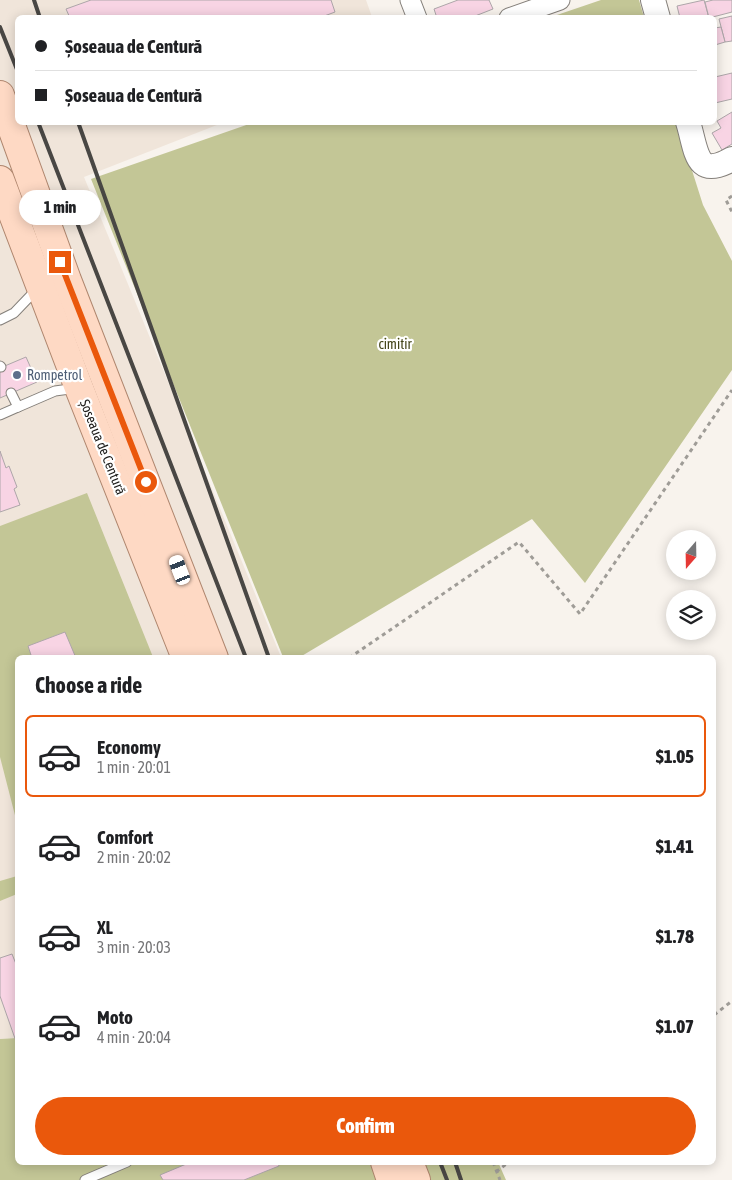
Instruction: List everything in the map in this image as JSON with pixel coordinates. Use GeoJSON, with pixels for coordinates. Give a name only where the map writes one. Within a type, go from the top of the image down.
{"type":"FeatureCollection","features":[{"type":"Feature","properties":{"kind":"main road","name":"Șoseaua de Centură"},"geometry":{"type":"LineString","coordinates":[[0,95],[67,280],[213,655]]}},
{"type":"Feature","properties":{"kind":"main road","name":"Șoseaua de Centură"},"geometry":{"type":"LineString","coordinates":[[0,180],[79,388],[185,655]]}},
{"type":"Feature","properties":{"kind":"main road"},"geometry":{"type":"LineString","coordinates":[[386,1165],[391,1180]]}},
{"type":"Feature","properties":{"kind":"main road"},"geometry":{"type":"LineString","coordinates":[[410,1165],[416,1180]]}},
{"type":"Feature","properties":{"kind":"street"},"geometry":{"type":"LineString","coordinates":[[410,0],[416,15]]}},
{"type":"Feature","properties":{"kind":"street"},"geometry":{"type":"LineString","coordinates":[[518,15],[560,0]]}},
{"type":"Feature","properties":{"kind":"street"},"geometry":{"type":"LineString","coordinates":[[653,0],[657,15]]}},
{"type":"Feature","properties":{"kind":"street"},"geometry":{"type":"LineString","coordinates":[[689,125],[698,155],[706,166],[712,168],[732,159]]}},
{"type":"Feature","properties":{"kind":"lane"},"geometry":{"type":"LineString","coordinates":[[0,320],[14,314],[30,298],[40,283]]}},
{"type":"Feature","properties":{"kind":"lane"},"geometry":{"type":"LineString","coordinates":[[0,415],[56,391],[79,388]]}},
{"type":"Feature","properties":{"kind":"lane"},"geometry":{"type":"LineString","coordinates":[[11,393],[18,407]]}},
{"type":"Feature","properties":{"kind":"lane"},"geometry":{"type":"LineString","coordinates":[[85,1180],[120,1165]]}},
{"type":"Feature","properties":{"kind":"path"},"geometry":{"type":"LineString","coordinates":[[732,196],[726,200],[732,212]]}},
{"type":"Feature","properties":{"kind":"path"},"geometry":{"type":"LineString","coordinates":[[353,655],[519,542],[580,614],[732,390]]}},
{"type":"Feature","properties":{"kind":"path"},"geometry":{"type":"LineString","coordinates":[[716,1013],[732,1001]]}},
{"type":"Feature","properties":{"kind":"path"},"geometry":{"type":"LineString","coordinates":[[494,1165],[500,1180]]}},
{"type":"Feature","properties":{"kind":"path"},"geometry":{"type":"LineString","coordinates":[[496,1172],[505,1165]]}},
{"type":"Feature","properties":{"kind":"shaded area"},"geometry":{"type":"Polygon","coordinates":[[[0,0],[366,0],[371,15],[15,15],[15,125],[217,125],[84,177],[280,655],[15,655],[15,1038],[0,1039],[0,0]]]}},
{"type":"Feature","properties":{"kind":"green space"},"geometry":{"type":"Polygon","coordinates":[[[601,0],[639,0],[643,15],[557,15],[601,0]]]}},
{"type":"Feature","properties":{"kind":"green space","name":"cimitir"},"geometry":{"type":"Polygon","coordinates":[[[246,125],[678,125],[703,205],[732,261],[732,370],[585,583],[532,519],[303,655],[282,655],[91,179],[246,125]]]}},
{"type":"Feature","properties":{"kind":"green space"},"geometry":{"type":"Polygon","coordinates":[[[87,493],[152,655],[15,655],[15,815],[0,757],[0,526],[87,493]]]}},
{"type":"Feature","properties":{"kind":"green space"},"geometry":{"type":"Polygon","coordinates":[[[15,877],[15,895],[0,901],[0,881],[15,877]]]}},
{"type":"Feature","properties":{"kind":"green space"},"geometry":{"type":"Polygon","coordinates":[[[15,1038],[15,1165],[499,1165],[506,1180],[0,1180],[0,1039],[15,1038]]]}},
{"type":"Feature","properties":{"kind":"building"},"geometry":{"type":"Polygon","coordinates":[[[91,0],[331,0],[335,12],[327,15],[69,15],[66,9],[91,0]]]}},
{"type":"Feature","properties":{"kind":"building"},"geometry":{"type":"Polygon","coordinates":[[[458,0],[489,0],[493,9],[478,15],[436,15],[434,9],[458,0]]]}},
{"type":"Feature","properties":{"kind":"building"},"geometry":{"type":"Polygon","coordinates":[[[704,0],[708,15],[679,15],[677,6],[704,0]]]}},
{"type":"Feature","properties":{"kind":"building"},"geometry":{"type":"Polygon","coordinates":[[[732,0],[732,12],[717,16],[708,15],[705,2],[732,0]]]}},
{"type":"Feature","properties":{"kind":"building"},"geometry":{"type":"Polygon","coordinates":[[[732,16],[732,41],[725,42],[719,19],[732,16]]]}},
{"type":"Feature","properties":{"kind":"building"},"geometry":{"type":"Polygon","coordinates":[[[721,27],[725,42],[717,44],[717,28],[721,27]]]}},
{"type":"Feature","properties":{"kind":"building"},"geometry":{"type":"Polygon","coordinates":[[[732,73],[732,99],[717,103],[717,77],[732,73]]]}},
{"type":"Feature","properties":{"kind":"building"},"geometry":{"type":"Polygon","coordinates":[[[732,112],[732,144],[722,150],[712,133],[721,128],[717,121],[732,112]]]}},
{"type":"Feature","properties":{"kind":"building","name":"Rompetrol"},"geometry":{"type":"Polygon","coordinates":[[[26,357],[37,382],[0,398],[0,368],[26,357]]]}},
{"type":"Feature","properties":{"kind":"building"},"geometry":{"type":"Polygon","coordinates":[[[0,451],[6,468],[9,466],[17,487],[14,489],[20,505],[0,512],[0,451]]]}},
{"type":"Feature","properties":{"kind":"building"},"geometry":{"type":"Polygon","coordinates":[[[65,632],[75,655],[31,655],[28,646],[65,632]]]}},
{"type":"Feature","properties":{"kind":"building"},"geometry":{"type":"Polygon","coordinates":[[[12,954],[15,962],[15,1038],[0,996],[0,958],[12,954]]]}},
{"type":"Feature","properties":{"kind":"building"},"geometry":{"type":"Polygon","coordinates":[[[184,1165],[279,1166],[244,1180],[163,1180],[160,1175],[184,1165]]]}},
{"type":"Feature","properties":{"kind":"railway"},"geometry":{"type":"LineString","coordinates":[[34,0],[39,15]]}},
{"type":"Feature","properties":{"kind":"railway"},"geometry":{"type":"LineString","coordinates":[[0,27],[15,64]]}},
{"type":"Feature","properties":{"kind":"railway"},"geometry":{"type":"LineString","coordinates":[[39,125],[245,655]]}},
{"type":"Feature","properties":{"kind":"railway"},"geometry":{"type":"LineString","coordinates":[[79,125],[268,655]]}},
{"type":"Feature","properties":{"kind":"railway"},"geometry":{"type":"LineString","coordinates":[[441,1165],[447,1180]]}},
{"type":"Feature","properties":{"kind":"railway"},"geometry":{"type":"LineString","coordinates":[[456,1165],[461,1180]]}},
{"type":"Feature","properties":{"kind":"place","name":"Rompetrol"},"geometry":{"type":"Point","coordinates":[17,375]}},
{"type":"Feature","properties":{"kind":"route"},"geometry":{"type":"LineString","coordinates":[[60,262],[146,482]]}}]}
